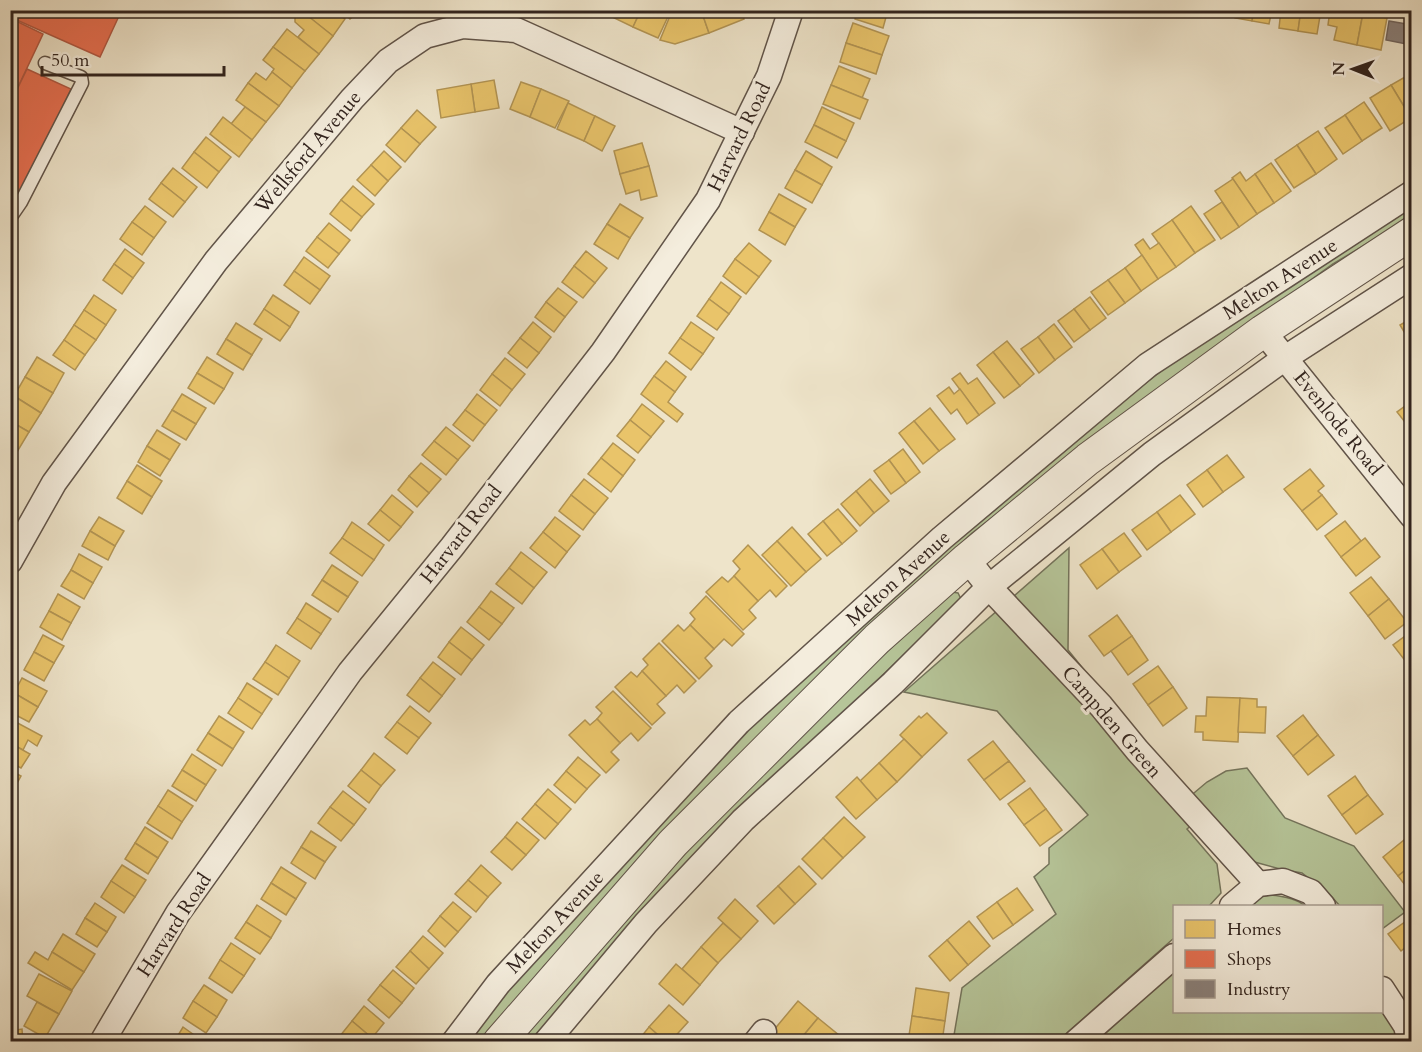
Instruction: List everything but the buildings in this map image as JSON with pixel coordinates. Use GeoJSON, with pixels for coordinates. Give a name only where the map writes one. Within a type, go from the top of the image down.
{"type":"FeatureCollection","features":[{"type":"Feature","properties":{"kind":"street","name":"Harvard Road"},"geometry":{"type":"LineString","coordinates":[[102,1041],[178,913],[341,686],[603,352],[708,200],[769,76],[791,10]]}},
{"type":"Feature","properties":{"kind":"street","name":"Wellsford Avenue"},"geometry":{"type":"LineString","coordinates":[[10,561],[54,483],[216,261],[352,99],[388,61],[425,36],[463,26],[516,30],[742,132]]}},
{"type":"Feature","properties":{"kind":"street","name":"Melton Avenue"},"geometry":{"type":"LineString","coordinates":[[453,1041],[498,984],[739,722],[942,538],[1148,364],[1412,193]]}},
{"type":"Feature","properties":{"kind":"street","name":"Melton Avenue"},"geometry":{"type":"LineString","coordinates":[[499,1041],[673,843],[877,639],[967,559],[1088,459],[1263,331],[1412,233]]}},
{"type":"Feature","properties":{"kind":"street"},"geometry":{"type":"LineString","coordinates":[[546,1041],[646,923],[743,820],[893,683],[989,587],[1152,454],[1285,358],[1412,276]]}},
{"type":"Feature","properties":{"kind":"street","name":"Evenlode Road"},"geometry":{"type":"LineString","coordinates":[[1263,331],[1412,516]]}},
{"type":"Feature","properties":{"kind":"street","name":"Campden Green"},"geometry":{"type":"LineString","coordinates":[[967,559],[989,587],[1101,705],[1137,750],[1258,884]]}},
{"type":"Feature","properties":{"kind":"street"},"geometry":{"type":"LineString","coordinates":[[1233,905],[1258,884],[1283,881],[1311,892],[1322,905]]}},
{"type":"Feature","properties":{"kind":"street"},"geometry":{"type":"LineString","coordinates":[[1076,1041],[1173,957]]}},
{"type":"Feature","properties":{"kind":"street"},"geometry":{"type":"LineString","coordinates":[[1383,991],[1406,1026],[1410,1041]]}},
{"type":"Feature","properties":{"kind":"lane"},"geometry":{"type":"LineString","coordinates":[[10,218],[21,202],[82,83],[81,77],[45,63]]}},
{"type":"Feature","properties":{"kind":"green space"},"geometry":{"type":"Polygon","coordinates":[[[1411,200],[1411,217],[1333,264],[1167,384],[972,533],[838,659],[669,829],[544,966],[482,1041],[462,1042],[492,1004],[735,741],[1003,494],[1209,334],[1411,200]]]}},
{"type":"Feature","properties":{"kind":"green space"},"geometry":{"type":"Polygon","coordinates":[[[1069,548],[1068,650],[1188,798],[1207,782],[1226,771],[1247,768],[1285,818],[1354,846],[1405,912],[1383,928],[1383,905],[1339,905],[1302,873],[1251,861],[1206,813],[1187,829],[1217,864],[1221,893],[1210,905],[1173,905],[1173,939],[1058,1041],[953,1041],[962,988],[1056,914],[1034,877],[1049,864],[1049,848],[1088,815],[997,711],[904,692],[1069,548]]]}},
{"type":"Feature","properties":{"kind":"green space"},"geometry":{"type":"Polygon","coordinates":[[[952,592],[958,593],[961,599],[753,801],[630,931],[534,1041],[514,1042],[551,995],[804,728],[952,592]]]}},
{"type":"Feature","properties":{"kind":"green space"},"geometry":{"type":"Polygon","coordinates":[[[1270,895],[1284,897],[1304,905],[1248,905],[1256,898],[1270,895]]]}},
{"type":"Feature","properties":{"kind":"green space"},"geometry":{"type":"Polygon","coordinates":[[[1173,972],[1173,1013],[1383,1013],[1383,1008],[1394,1024],[1399,1042],[1096,1042],[1173,972]]]}}]}
